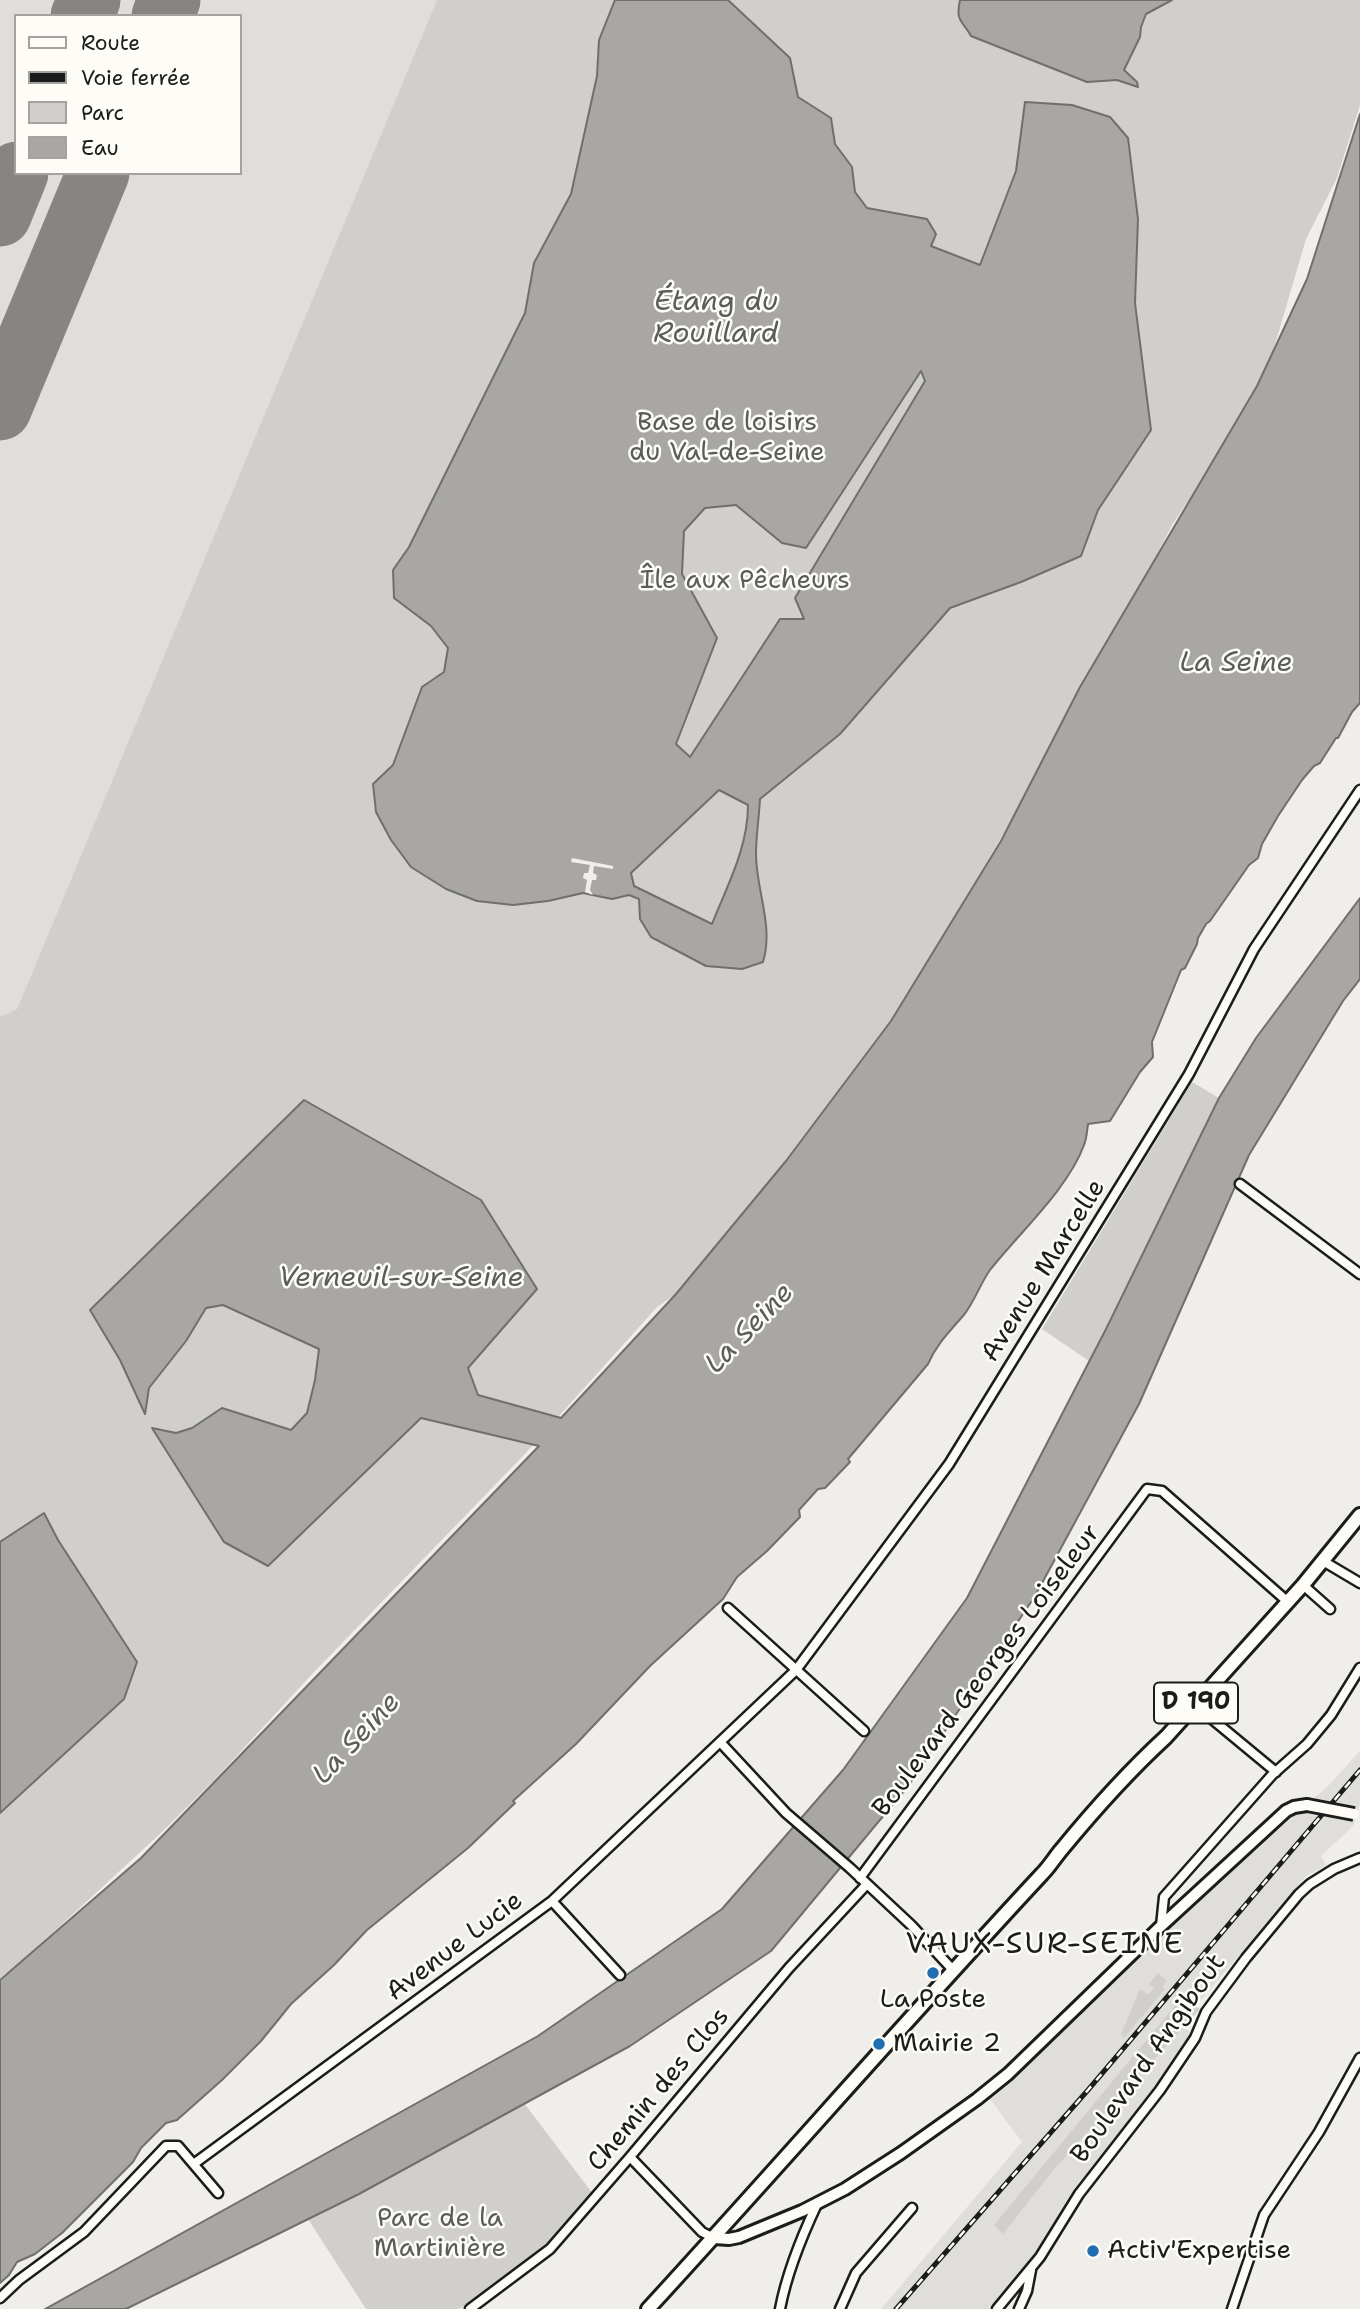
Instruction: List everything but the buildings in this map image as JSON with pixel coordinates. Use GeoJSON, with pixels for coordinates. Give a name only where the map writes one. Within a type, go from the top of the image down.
{"type":"FeatureCollection","features":[{"type":"Feature","properties":{"kind":"main road","name":"D 190"},"geometry":{"type":"LineString","coordinates":[[648,2309],[1046,1870],[1148,1753],[1166,1737],[1288,1602],[1360,1515]]}},
{"type":"Feature","properties":{"kind":"street","name":"Avenue Marcelle"},"geometry":{"type":"LineString","coordinates":[[721,1742],[796,1670],[949,1464],[1188,1074],[1254,949],[1360,790]]}},
{"type":"Feature","properties":{"kind":"street"},"geometry":{"type":"LineString","coordinates":[[1240,1184],[1360,1273]]}},
{"type":"Feature","properties":{"kind":"street","name":"Boulevard Georges Loiseleur"},"geometry":{"type":"LineString","coordinates":[[864,1881],[1147,1489],[1162,1491],[1288,1602]]}},
{"type":"Feature","properties":{"kind":"street"},"geometry":{"type":"LineString","coordinates":[[1323,1561],[1360,1583]]}},
{"type":"Feature","properties":{"kind":"street"},"geometry":{"type":"LineString","coordinates":[[1303,1585],[1330,1609]]}},
{"type":"Feature","properties":{"kind":"street"},"geometry":{"type":"LineString","coordinates":[[728,1608],[864,1731]]}},
{"type":"Feature","properties":{"kind":"street"},"geometry":{"type":"LineString","coordinates":[[1161,1926],[1164,1897],[1276,1772],[1307,1744],[1331,1715],[1360,1668]]}},
{"type":"Feature","properties":{"kind":"street"},"geometry":{"type":"LineString","coordinates":[[1195,1705],[1276,1772]]}},
{"type":"Feature","properties":{"kind":"street"},"geometry":{"type":"LineString","coordinates":[[721,1742],[786,1813],[911,1925],[953,1970]]}},
{"type":"Feature","properties":{"kind":"street","name":"Avenue Lucie"},"geometry":{"type":"LineString","coordinates":[[195,2163],[552,1901],[721,1742]]}},
{"type":"Feature","properties":{"kind":"street"},"geometry":{"type":"LineString","coordinates":[[630,2157],[702,2232],[714,2238],[739,2237],[817,2204],[901,2153],[1008,2074],[1161,1926],[1286,1811],[1307,1805],[1357,1815]]}},
{"type":"Feature","properties":{"kind":"street","name":"Boulevard Angibout"},"geometry":{"type":"LineString","coordinates":[[997,2309],[1040,2257],[1079,2194],[1160,2091],[1195,2038],[1206,2012],[1237,1970],[1304,1889],[1325,1873],[1360,1858]]}},
{"type":"Feature","properties":{"kind":"street","name":"Chemin des Clos"},"geometry":{"type":"LineString","coordinates":[[470,2309],[550,2249],[864,1881]]}},
{"type":"Feature","properties":{"kind":"street"},"geometry":{"type":"LineString","coordinates":[[552,1901],[620,1975]]}},
{"type":"Feature","properties":{"kind":"street"},"geometry":{"type":"LineString","coordinates":[[1232,2309],[1264,2215],[1319,2132],[1360,2058]]}},
{"type":"Feature","properties":{"kind":"street"},"geometry":{"type":"LineString","coordinates":[[0,2298],[19,2280],[84,2232],[166,2146],[178,2146],[218,2193]]}},
{"type":"Feature","properties":{"kind":"street"},"geometry":{"type":"LineString","coordinates":[[779,2309],[785,2282],[817,2204]]}},
{"type":"Feature","properties":{"kind":"street"},"geometry":{"type":"LineString","coordinates":[[840,2309],[856,2273],[912,2208]]}},
{"type":"Feature","properties":{"kind":"street"},"geometry":{"type":"LineString","coordinates":[[1019,2309],[1027,2291],[1031,2267]]}},
{"type":"Feature","properties":{"kind":"shaded area"},"geometry":{"type":"Polygon","coordinates":[[[0,0],[437,0],[17,1009],[0,1017],[0,0]]]}},
{"type":"Feature","properties":{"kind":"shaded area"},"geometry":{"type":"Polygon","coordinates":[[[1360,1751],[1360,1804],[1353,1826],[1321,1856],[1326,1865],[1305,1877],[1181,2024],[1192,2034],[1159,2088],[1075,2188],[1040,2251],[988,2309],[881,2309],[1022,2142],[990,2099],[1193,1906],[1330,1784],[1360,1751]]]}},
{"type":"Feature","properties":{"kind":"green space","name":"Base de loisirs du Val-de-Seine"},"geometry":{"type":"Polygon","coordinates":[[[437,0],[1360,0],[1360,105],[1337,178],[1306,239],[1261,392],[1172,525],[1097,673],[860,1076],[676,1294],[657,1307],[523,1456],[314,1672],[219,1775],[162,1832],[21,1962],[0,1978],[0,1017],[17,1009],[437,0]]]}},
{"type":"Feature","properties":{"kind":"green space"},"geometry":{"type":"Polygon","coordinates":[[[1192,1082],[1219,1098],[1089,1361],[1042,1329],[1192,1082]]]}},
{"type":"Feature","properties":{"kind":"green space"},"geometry":{"type":"Polygon","coordinates":[[[1158,1973],[1167,1981],[1162,1986],[1165,1989],[1124,2038],[1121,2034],[1140,1989],[1148,1995],[1154,1988],[1149,1984],[1158,1973]]]}},
{"type":"Feature","properties":{"kind":"green space"},"geometry":{"type":"Polygon","coordinates":[[[1182,1997],[1200,2009],[1055,2168],[1003,2234],[994,2225],[1182,1997]]]}},
{"type":"Feature","properties":{"kind":"green space","name":"Parc de la Martinière"},"geometry":{"type":"Polygon","coordinates":[[[524,2103],[593,2194],[538,2252],[471,2305],[457,2309],[366,2309],[308,2219],[359,2194],[524,2103]]]}},
{"type":"Feature","properties":{"kind":"water","name":"Étang du Rouillard"},"geometry":{"type":"Polygon","coordinates":[[[615,0],[728,0],[790,58],[798,97],[831,118],[835,144],[852,167],[855,192],[867,208],[927,219],[936,234],[931,246],[980,265],[1016,171],[1025,102],[1072,105],[1110,117],[1128,138],[1138,219],[1135,303],[1151,430],[1098,510],[1081,556],[950,608],[840,734],[760,799],[756,854],[766,922],[766,948],[763,962],[742,969],[706,966],[651,937],[640,919],[639,899],[629,895],[612,899],[583,893],[513,905],[477,901],[446,889],[411,867],[391,840],[376,812],[373,784],[393,765],[422,687],[444,672],[448,648],[431,626],[394,598],[393,570],[409,547],[525,313],[534,263],[571,194],[597,76],[599,40],[615,0]],[[921,371],[806,548],[782,543],[736,505],[705,508],[684,531],[682,574],[717,638],[676,744],[690,757],[780,619],[804,619],[795,598],[925,381],[921,371]],[[719,790],[631,873],[634,886],[712,924],[741,852],[748,805],[719,790]]]}},
{"type":"Feature","properties":{"kind":"water"},"geometry":{"type":"Polygon","coordinates":[[[960,0],[1172,0],[1146,14],[1140,37],[1124,70],[1137,82],[1138,87],[1117,80],[1087,82],[971,36],[959,17],[960,0]]]}},
{"type":"Feature","properties":{"kind":"water","name":"La Seine"},"geometry":{"type":"Polygon","coordinates":[[[1360,114],[1360,703],[1320,763],[1302,780],[1278,816],[1262,844],[1258,858],[1249,865],[1206,924],[1185,968],[1181,970],[1152,1042],[1153,1057],[1140,1072],[1110,1121],[1088,1124],[1084,1145],[1067,1178],[990,1270],[967,1311],[939,1345],[928,1364],[848,1459],[850,1462],[825,1488],[818,1489],[799,1510],[800,1517],[737,1577],[723,1599],[650,1666],[576,1744],[513,1801],[515,1803],[468,1848],[367,1930],[291,2004],[261,2041],[222,2080],[177,2120],[166,2123],[141,2148],[133,2162],[62,2233],[35,2254],[17,2262],[0,2283],[0,1980],[141,1858],[539,1446],[421,1418],[268,1566],[224,1542],[152,1428],[176,1433],[192,1428],[222,1408],[291,1430],[307,1413],[319,1349],[223,1305],[206,1308],[186,1341],[149,1388],[145,1414],[120,1360],[90,1310],[304,1100],[481,1200],[537,1289],[468,1368],[478,1395],[561,1418],[676,1294],[786,1161],[891,1021],[1001,841],[1080,687],[1257,386],[1307,279],[1360,114]]]}},
{"type":"Feature","properties":{"kind":"water"},"geometry":{"type":"Polygon","coordinates":[[[1360,898],[1360,979],[1343,1001],[1249,1155],[1139,1404],[1035,1596],[909,1785],[771,1951],[630,2046],[359,2194],[126,2309],[45,2309],[538,2036],[722,1909],[843,1770],[967,1598],[1106,1329],[1219,1098],[1256,1038],[1360,898]]]}},
{"type":"Feature","properties":{"kind":"water"},"geometry":{"type":"Polygon","coordinates":[[[44,1513],[58,1540],[137,1662],[124,1699],[0,1813],[0,1542],[44,1513]]]}},
{"type":"Feature","properties":{"kind":"pier"},"geometry":{"type":"Polygon","coordinates":[[[572,858],[613,866],[613,869],[594,866],[593,873],[597,875],[596,880],[592,880],[590,890],[593,895],[585,892],[587,880],[583,878],[590,865],[571,862],[572,858]]]}},
{"type":"Feature","properties":{"kind":"runway"},"geometry":{"type":"LineString","coordinates":[[83,14],[89,0]]}},
{"type":"Feature","properties":{"kind":"runway"},"geometry":{"type":"LineString","coordinates":[[164,14],[169,0]]}},
{"type":"Feature","properties":{"kind":"runway"},"geometry":{"type":"LineString","coordinates":[[0,215],[16,175]]}},
{"type":"Feature","properties":{"kind":"runway"},"geometry":{"type":"LineString","coordinates":[[0,409],[97,175]]}},
{"type":"Feature","properties":{"kind":"railway"},"geometry":{"type":"LineString","coordinates":[[896,2309],[1088,2090],[1360,1770]]}},
{"type":"Feature","properties":{"kind":"place","name":"La Poste"},"geometry":{"type":"Point","coordinates":[933,1973]}},
{"type":"Feature","properties":{"kind":"place","name":"Mairie 2"},"geometry":{"type":"Point","coordinates":[879,2044]}},
{"type":"Feature","properties":{"kind":"place","name":"Activ'Expertise"},"geometry":{"type":"Point","coordinates":[1093,2251]}},
{"type":"Feature","properties":{"kind":"district","name":"VAUX-SUR-SEINE"},"geometry":{"type":"Point","coordinates":[1045,1945]}},
{"type":"Feature","properties":{"kind":"park label","name":"Île aux Pêcheurs"},"geometry":{"type":"Point","coordinates":[745,581]}},
{"type":"Feature","properties":{"kind":"water label","name":"Verneuil-sur-Seine"},"geometry":{"type":"Point","coordinates":[401,1279]}}]}
